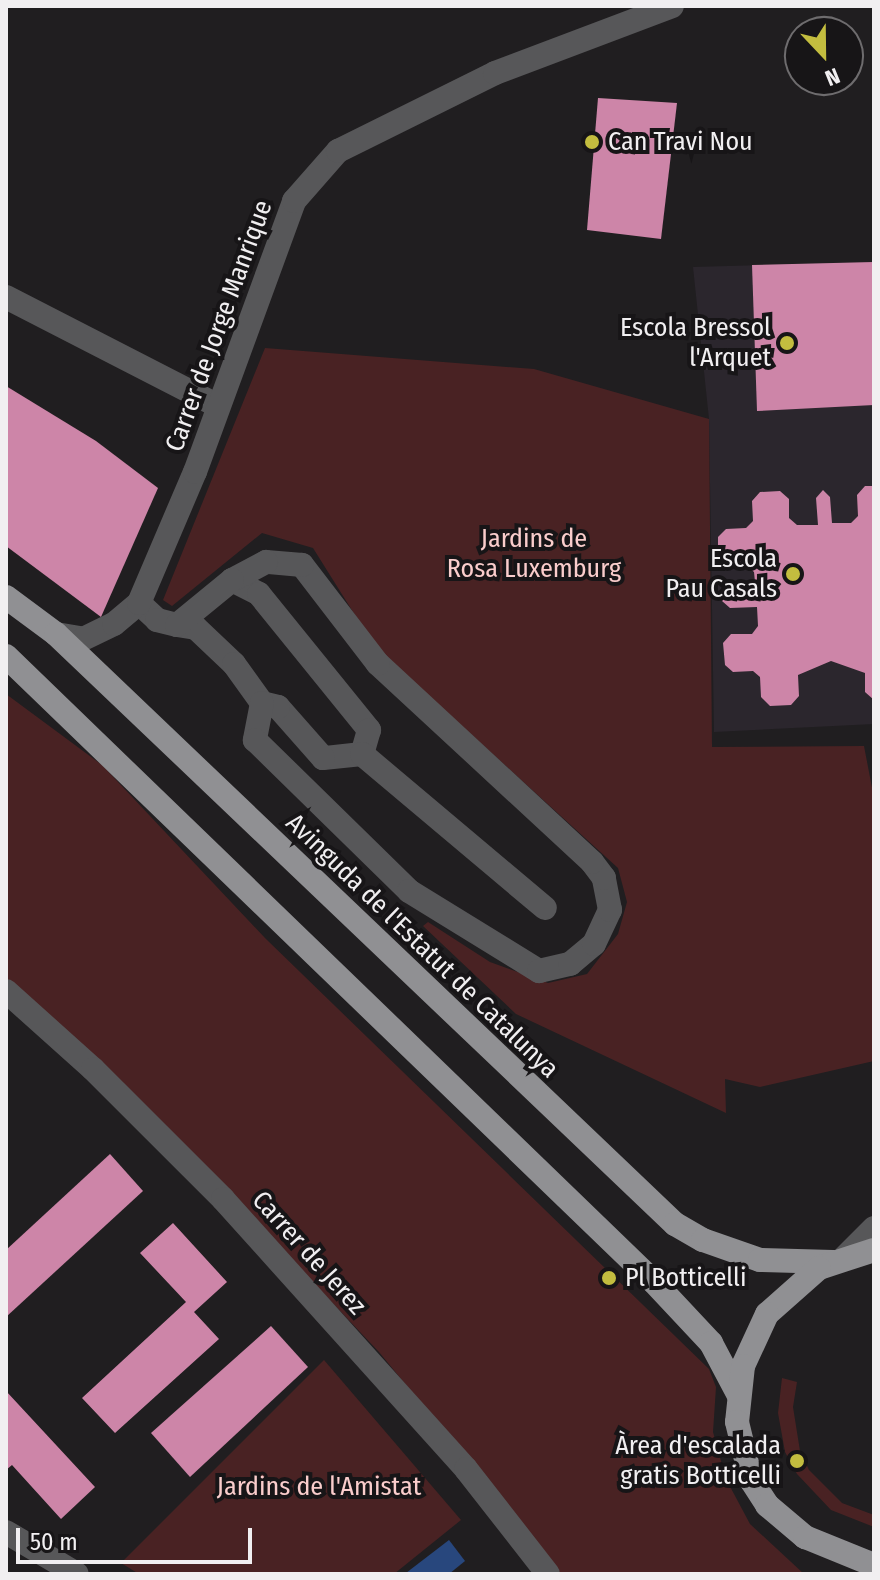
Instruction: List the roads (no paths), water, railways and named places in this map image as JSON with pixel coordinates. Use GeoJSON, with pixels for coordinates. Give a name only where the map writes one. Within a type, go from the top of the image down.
{"type":"FeatureCollection","features":[{"type":"Feature","properties":{"kind":"main road","name":"Avinguda de l'Estatut de Catalunya"},"geometry":{"type":"LineString","coordinates":[[6,597],[56,634],[675,1224],[703,1240],[760,1260],[839,1259]]}},
{"type":"Feature","properties":{"kind":"main road"},"geometry":{"type":"LineString","coordinates":[[6,656],[653,1281],[711,1343],[738,1394]]}},
{"type":"Feature","properties":{"kind":"main road"},"geometry":{"type":"LineString","coordinates":[[874,1250],[839,1259],[804,1278],[767,1314],[753,1339],[738,1394],[741,1451],[751,1480],[788,1523],[835,1553],[874,1565]]}},
{"type":"Feature","properties":{"kind":"main road"},"geometry":{"type":"LineString","coordinates":[[835,1553],[850,1574]]}},
{"type":"Feature","properties":{"kind":"street","name":"Carrer de Jorge Manrique"},"geometry":{"type":"LineString","coordinates":[[139,603],[218,406],[294,201],[338,151],[495,73],[672,6]]}},
{"type":"Feature","properties":{"kind":"street"},"geometry":{"type":"LineString","coordinates":[[6,297],[218,406]]}},
{"type":"Feature","properties":{"kind":"street"},"geometry":{"type":"LineString","coordinates":[[177,625],[232,580],[266,562],[302,565],[378,664],[592,862],[604,878],[610,910],[607,926],[570,964],[539,971],[522,965],[409,891],[255,740],[262,703]]}},
{"type":"Feature","properties":{"kind":"street"},"geometry":{"type":"LineString","coordinates":[[232,580],[259,594],[369,730],[362,754]]}},
{"type":"Feature","properties":{"kind":"street"},"geometry":{"type":"LineString","coordinates":[[56,634],[83,639],[114,624],[139,603],[157,620],[196,628],[234,664],[262,703],[278,707],[323,758],[362,754],[545,908]]}},
{"type":"Feature","properties":{"kind":"street","name":"Carrer de Jerez"},"geometry":{"type":"LineString","coordinates":[[6,991],[93,1069],[223,1199],[466,1469],[548,1574]]}},
{"type":"Feature","properties":{"kind":"street"},"geometry":{"type":"LineString","coordinates":[[839,1259],[874,1228]]}},
{"type":"Feature","properties":{"kind":"street"},"geometry":{"type":"LineString","coordinates":[[6,1532],[77,1574]]}},
{"type":"Feature","properties":{"kind":"water"},"geometry":{"type":"Polygon","coordinates":[[[449,1540],[465,1561],[449,1574],[406,1573],[449,1540]]]}},
{"type":"Feature","properties":{"kind":"place","name":"Can Travi Nou"},"geometry":{"type":"Point","coordinates":[592,142]}},
{"type":"Feature","properties":{"kind":"place","name":"Escola Bressol l'Arquet"},"geometry":{"type":"Point","coordinates":[787,343]}},
{"type":"Feature","properties":{"kind":"place","name":"Escola Pau Casals"},"geometry":{"type":"Point","coordinates":[793,574]}},
{"type":"Feature","properties":{"kind":"place","name":"Pl Botticelli"},"geometry":{"type":"Point","coordinates":[609,1278]}},
{"type":"Feature","properties":{"kind":"place","name":"Àrea d'escalada gratis Botticelli"},"geometry":{"type":"Point","coordinates":[797,1461]}},
{"type":"Feature","properties":{"kind":"park label","name":"Jardins de Rosa Luxemburg"},"geometry":{"type":"Point","coordinates":[534,554]}},
{"type":"Feature","properties":{"kind":"park label","name":"Jardins de l'Amistat"},"geometry":{"type":"Point","coordinates":[319,1487]}}]}
